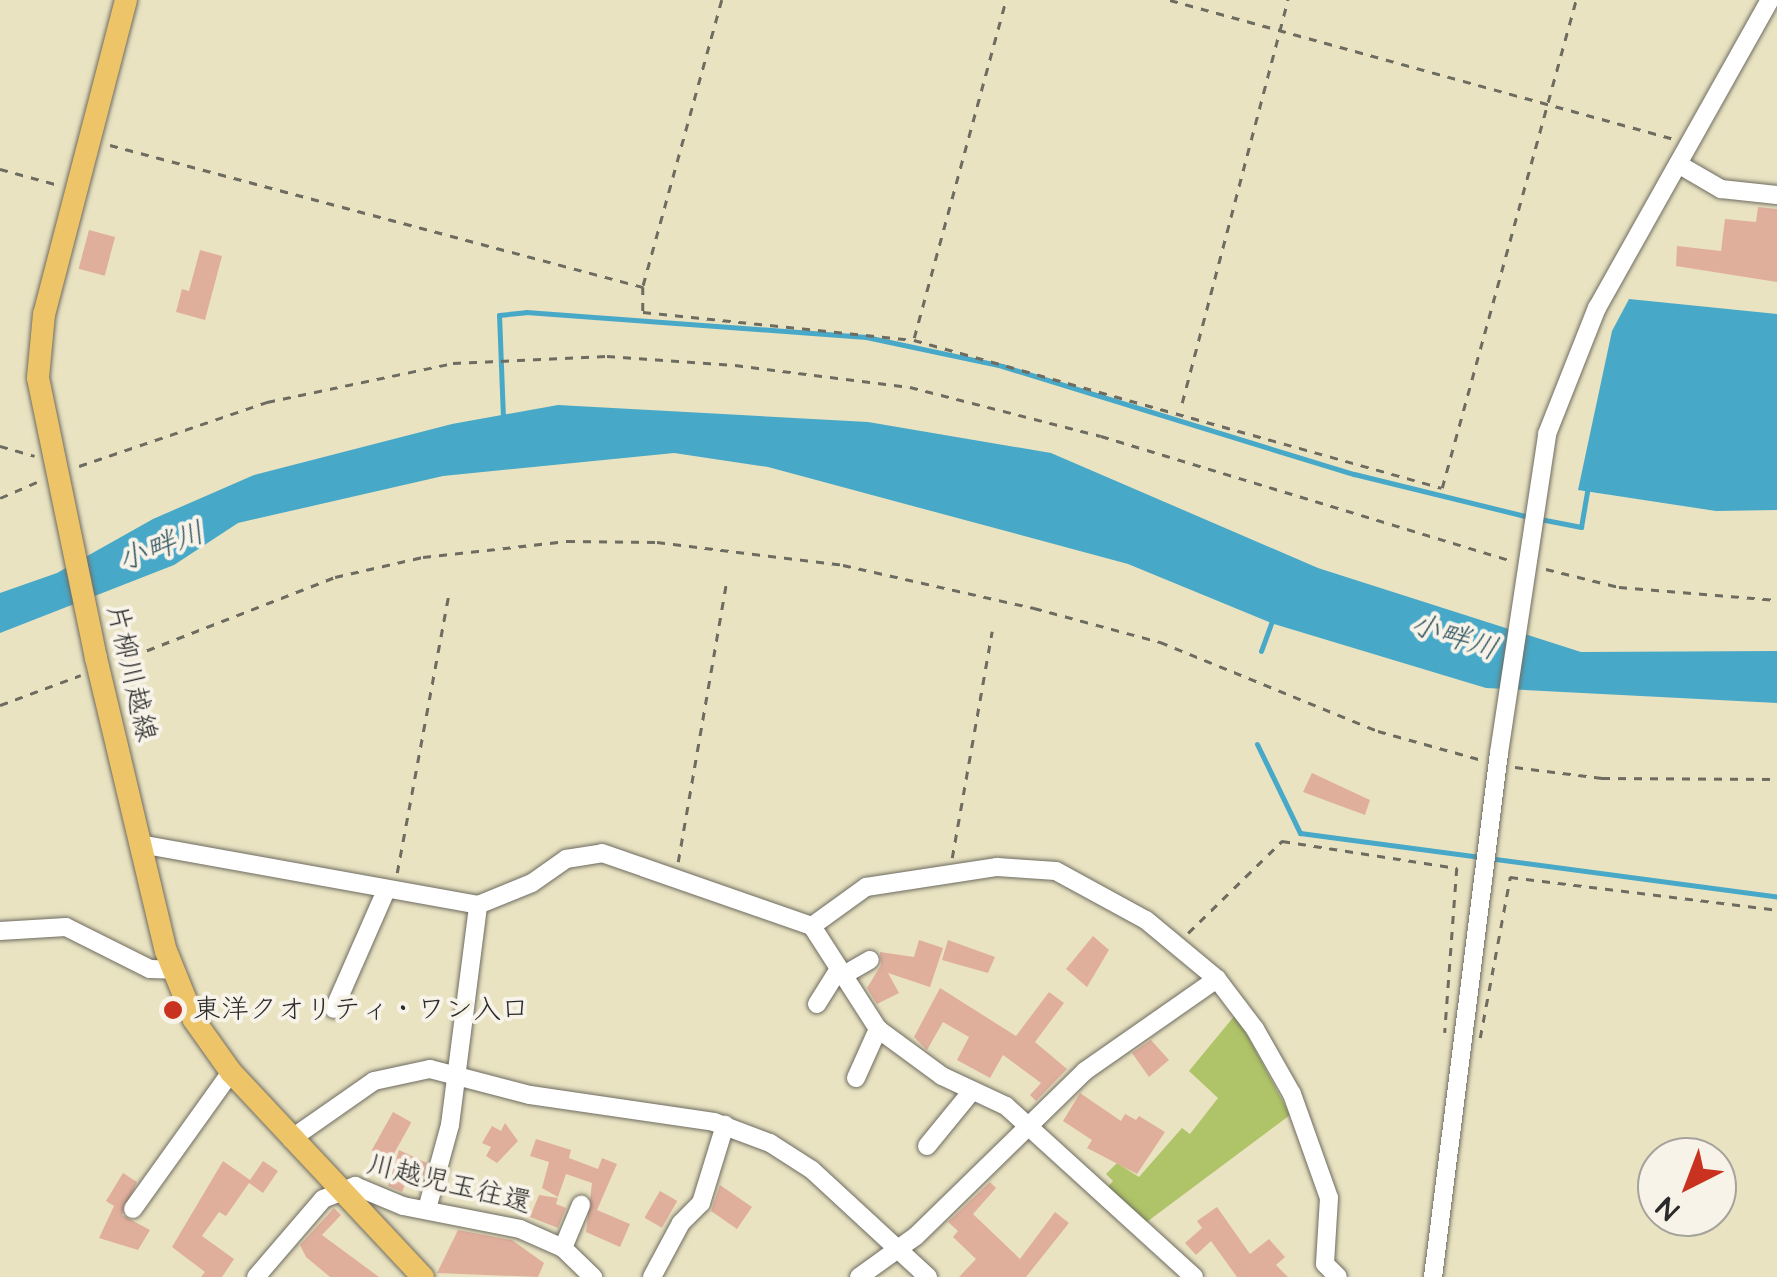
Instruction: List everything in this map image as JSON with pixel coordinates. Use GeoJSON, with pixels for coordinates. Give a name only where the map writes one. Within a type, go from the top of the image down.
{"type":"FeatureCollection","features":[{"type":"Feature","properties":{"kind":"main road","name":"片柳川越線"},"geometry":{"type":"LineString","coordinates":[[126,0],[76,190],[40,350],[39,404],[97,665],[174,970],[194,1020],[230,1072],[337,1192],[423,1277]]}},
{"type":"Feature","properties":{"kind":"street"},"geometry":{"type":"LineString","coordinates":[[1433,1277],[1498,758],[1526,566],[1556,408],[1596,308],[1770,0]]}},
{"type":"Feature","properties":{"kind":"street"},"geometry":{"type":"LineString","coordinates":[[1678,164],[1721,189],[1777,195]]}},
{"type":"Feature","properties":{"kind":"street"},"geometry":{"type":"LineString","coordinates":[[140,844],[389,893],[478,905],[586,852],[676,874],[812,926],[878,1028],[1033,1128],[1194,1277]]}},
{"type":"Feature","properties":{"kind":"street"},"geometry":{"type":"LineString","coordinates":[[812,926],[866,887],[997,867],[1056,871],[1177,943],[1217,979],[1256,1028],[1292,1094],[1329,1198],[1332,1271],[1309,1277]]}},
{"type":"Feature","properties":{"kind":"street"},"geometry":{"type":"LineString","coordinates":[[334,1009],[389,893]]}},
{"type":"Feature","properties":{"kind":"street"},"geometry":{"type":"LineString","coordinates":[[427,1209],[457,1074],[478,905]]}},
{"type":"Feature","properties":{"kind":"street"},"geometry":{"type":"LineString","coordinates":[[0,932],[66,926],[150,969],[174,970]]}},
{"type":"Feature","properties":{"kind":"street"},"geometry":{"type":"LineString","coordinates":[[817,1004],[840,974],[870,960]]}},
{"type":"Feature","properties":{"kind":"street"},"geometry":{"type":"LineString","coordinates":[[859,1277],[899,1250],[985,1162],[1033,1128],[1108,1052],[1217,979]]}},
{"type":"Feature","properties":{"kind":"street"},"geometry":{"type":"LineString","coordinates":[[856,1078],[878,1028]]}},
{"type":"Feature","properties":{"kind":"street"},"geometry":{"type":"LineString","coordinates":[[291,1139],[388,1074],[430,1068],[530,1096],[725,1125],[812,1170],[928,1277]]}},
{"type":"Feature","properties":{"kind":"street"},"geometry":{"type":"LineString","coordinates":[[132,1209],[230,1072]]}},
{"type":"Feature","properties":{"kind":"street"},"geometry":{"type":"LineString","coordinates":[[928,1146],[972,1092]]}},
{"type":"Feature","properties":{"kind":"street"},"geometry":{"type":"LineString","coordinates":[[652,1277],[681,1223],[701,1202],[725,1125]]}},
{"type":"Feature","properties":{"kind":"street","name":"川越児玉往還"},"geometry":{"type":"LineString","coordinates":[[337,1192],[356,1186],[427,1209],[504,1223],[563,1248],[593,1277]]}},
{"type":"Feature","properties":{"kind":"street"},"geometry":{"type":"LineString","coordinates":[[256,1277],[322,1199],[337,1192]]}},
{"type":"Feature","properties":{"kind":"street"},"geometry":{"type":"LineString","coordinates":[[563,1248],[581,1205]]}},
{"type":"Feature","properties":{"kind":"path"},"geometry":{"type":"LineString","coordinates":[[722,0],[640,308],[652,314],[914,340],[1442,488],[1576,0]]}},
{"type":"Feature","properties":{"kind":"path"},"geometry":{"type":"LineString","coordinates":[[914,340],[1006,0]]}},
{"type":"Feature","properties":{"kind":"path"},"geometry":{"type":"LineString","coordinates":[[1170,0],[1549,100],[1690,144]]}},
{"type":"Feature","properties":{"kind":"path"},"geometry":{"type":"LineString","coordinates":[[1182,403],[1288,0]]}},
{"type":"Feature","properties":{"kind":"path"},"geometry":{"type":"LineString","coordinates":[[89,140],[644,287]]}},
{"type":"Feature","properties":{"kind":"path"},"geometry":{"type":"LineString","coordinates":[[0,169],[76,190]]}},
{"type":"Feature","properties":{"kind":"path"},"geometry":{"type":"LineString","coordinates":[[0,498],[267,402],[364,378],[512,356],[662,360],[910,387],[1101,436],[1526,566],[1620,587],[1777,600]]}},
{"type":"Feature","properties":{"kind":"path"},"geometry":{"type":"LineString","coordinates":[[0,446],[31,456]]}},
{"type":"Feature","properties":{"kind":"path"},"geometry":{"type":"LineString","coordinates":[[0,705],[335,577],[423,557],[548,542],[657,542],[844,564],[1034,608],[1160,642],[1378,730],[1585,777],[1777,779]]}},
{"type":"Feature","properties":{"kind":"path"},"geometry":{"type":"LineString","coordinates":[[676,874],[726,584]]}},
{"type":"Feature","properties":{"kind":"path"},"geometry":{"type":"LineString","coordinates":[[389,893],[449,592]]}},
{"type":"Feature","properties":{"kind":"path"},"geometry":{"type":"LineString","coordinates":[[949,874],[992,632]]}},
{"type":"Feature","properties":{"kind":"path"},"geometry":{"type":"LineString","coordinates":[[1177,943],[1282,841],[1457,868],[1442,1030],[1460,1052],[1482,1036],[1510,877],[1777,910]]}},
{"type":"Feature","properties":{"kind":"green space"},"geometry":{"type":"Polygon","coordinates":[[[1236,1014],[1290,1115],[1144,1224],[1106,1189],[1113,1181],[1106,1174],[1117,1163],[1139,1177],[1182,1128],[1190,1134],[1218,1098],[1189,1071],[1236,1014]]]}},
{"type":"Feature","properties":{"kind":"water"},"geometry":{"type":"Polygon","coordinates":[[[1629,299],[1777,314],[1777,510],[1716,511],[1578,490],[1612,331],[1629,299]]]}},
{"type":"Feature","properties":{"kind":"water","name":"小畔川"},"geometry":{"type":"Polygon","coordinates":[[[558,405],[868,422],[1051,453],[1318,568],[1581,652],[1777,651],[1777,703],[1486,688],[1274,624],[1128,564],[768,467],[674,453],[443,476],[238,523],[174,565],[0,633],[0,593],[57,573],[153,519],[254,475],[452,424],[558,405]]]}},
{"type":"Feature","properties":{"kind":"building"},"geometry":{"type":"Polygon","coordinates":[[[1758,207],[1777,209],[1777,282],[1676,266],[1677,246],[1721,251],[1725,219],[1756,222],[1758,207]]]}},
{"type":"Feature","properties":{"kind":"building"},"geometry":{"type":"Polygon","coordinates":[[[89,230],[115,237],[105,276],[79,269],[89,230]]]}},
{"type":"Feature","properties":{"kind":"building"},"geometry":{"type":"Polygon","coordinates":[[[200,250],[222,256],[205,320],[176,312],[182,289],[189,291],[200,250]]]}},
{"type":"Feature","properties":{"kind":"building"},"geometry":{"type":"Polygon","coordinates":[[[1312,773],[1370,800],[1365,815],[1303,792],[1312,773]]]}},
{"type":"Feature","properties":{"kind":"building"},"geometry":{"type":"Polygon","coordinates":[[[1093,936],[1109,950],[1087,987],[1066,969],[1093,936]]]}},
{"type":"Feature","properties":{"kind":"building"},"geometry":{"type":"Polygon","coordinates":[[[919,940],[943,948],[930,987],[888,973],[899,993],[877,1004],[867,988],[881,965],[880,952],[914,957],[919,940]]]}},
{"type":"Feature","properties":{"kind":"building"},"geometry":{"type":"Polygon","coordinates":[[[948,940],[995,957],[988,973],[942,960],[948,940]]]}},
{"type":"Feature","properties":{"kind":"building"},"geometry":{"type":"Polygon","coordinates":[[[940,988],[1016,1036],[1049,992],[1064,1003],[1035,1042],[1067,1069],[1036,1101],[1030,1095],[1041,1083],[1003,1055],[990,1078],[957,1060],[969,1037],[943,1022],[927,1050],[914,1037],[940,988]]]}},
{"type":"Feature","properties":{"kind":"building"},"geometry":{"type":"Polygon","coordinates":[[[1151,1040],[1169,1060],[1149,1077],[1132,1053],[1151,1040]]]}},
{"type":"Feature","properties":{"kind":"building"},"geometry":{"type":"Polygon","coordinates":[[[1080,1093],[1121,1121],[1125,1114],[1136,1120],[1139,1116],[1165,1132],[1137,1174],[1087,1148],[1092,1140],[1063,1121],[1080,1093]]]}},
{"type":"Feature","properties":{"kind":"building"},"geometry":{"type":"Polygon","coordinates":[[[393,1112],[411,1122],[390,1161],[372,1150],[393,1112]]]}},
{"type":"Feature","properties":{"kind":"building"},"geometry":{"type":"Polygon","coordinates":[[[505,1123],[518,1141],[497,1163],[486,1156],[491,1147],[482,1143],[492,1126],[501,1131],[505,1123]]]}},
{"type":"Feature","properties":{"kind":"building"},"geometry":{"type":"Polygon","coordinates":[[[536,1139],[571,1150],[569,1158],[598,1169],[602,1158],[617,1164],[597,1210],[630,1224],[620,1247],[586,1232],[592,1183],[566,1174],[558,1197],[542,1188],[549,1162],[530,1156],[536,1139]]]}},
{"type":"Feature","properties":{"kind":"building"},"geometry":{"type":"Polygon","coordinates":[[[399,1150],[427,1163],[420,1187],[406,1182],[402,1192],[388,1186],[399,1150]]]}},
{"type":"Feature","properties":{"kind":"building"},"geometry":{"type":"Polygon","coordinates":[[[223,1161],[250,1180],[263,1161],[278,1171],[263,1193],[249,1183],[226,1216],[219,1212],[202,1236],[234,1259],[222,1277],[201,1277],[205,1272],[172,1247],[223,1161]]]}},
{"type":"Feature","properties":{"kind":"building"},"geometry":{"type":"Polygon","coordinates":[[[123,1173],[137,1182],[122,1215],[150,1230],[138,1250],[99,1238],[114,1206],[106,1201],[123,1173]]]}},
{"type":"Feature","properties":{"kind":"building"},"geometry":{"type":"Polygon","coordinates":[[[990,1182],[996,1188],[973,1214],[1020,1259],[1055,1212],[1069,1223],[1026,1277],[959,1277],[976,1259],[953,1237],[958,1231],[948,1222],[990,1182]]]}},
{"type":"Feature","properties":{"kind":"building"},"geometry":{"type":"Polygon","coordinates":[[[720,1185],[752,1207],[737,1229],[711,1211],[720,1185]]]}},
{"type":"Feature","properties":{"kind":"building"},"geometry":{"type":"Polygon","coordinates":[[[660,1191],[677,1201],[662,1228],[644,1218],[660,1191]]]}},
{"type":"Feature","properties":{"kind":"building"},"geometry":{"type":"Polygon","coordinates":[[[539,1195],[558,1198],[556,1204],[566,1208],[558,1228],[530,1217],[539,1195]]]}},
{"type":"Feature","properties":{"kind":"building"},"geometry":{"type":"Polygon","coordinates":[[[1217,1207],[1250,1254],[1269,1239],[1285,1257],[1276,1265],[1288,1277],[1237,1277],[1211,1241],[1196,1255],[1185,1243],[1202,1228],[1197,1221],[1217,1207]]]}},
{"type":"Feature","properties":{"kind":"building"},"geometry":{"type":"Polygon","coordinates":[[[334,1208],[341,1215],[322,1235],[379,1277],[330,1277],[306,1257],[300,1245],[334,1208]]]}},
{"type":"Feature","properties":{"kind":"building"},"geometry":{"type":"Polygon","coordinates":[[[458,1230],[512,1240],[544,1263],[538,1277],[437,1273],[458,1230]]]}},
{"type":"Feature","properties":{"kind":"waterway"},"geometry":{"type":"LineString","coordinates":[[503,418],[499,315],[526,312],[866,337],[1002,366],[1354,474],[1529,517]]}},
{"type":"Feature","properties":{"kind":"waterway"},"geometry":{"type":"LineString","coordinates":[[1540,519],[1581,527],[1588,486]]}},
{"type":"Feature","properties":{"kind":"waterway"},"geometry":{"type":"LineString","coordinates":[[1261,651],[1272,620]]}},
{"type":"Feature","properties":{"kind":"waterway"},"geometry":{"type":"LineString","coordinates":[[1257,744],[1300,833],[1777,897]]}},
{"type":"Feature","properties":{"kind":"place","name":"東洋クオリティ・ワン入口"},"geometry":{"type":"Point","coordinates":[173,1010]}}]}
